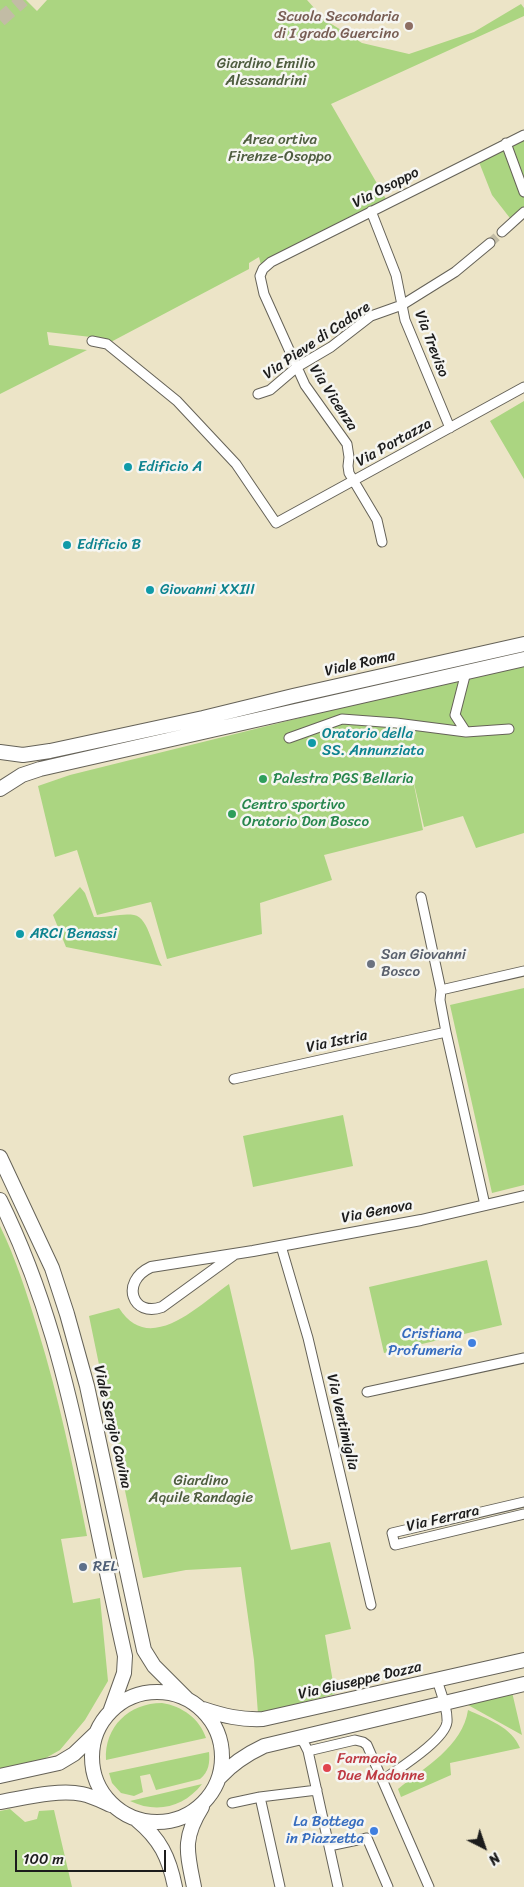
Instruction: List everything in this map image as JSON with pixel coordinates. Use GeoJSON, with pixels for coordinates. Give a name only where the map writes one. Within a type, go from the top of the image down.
{"type":"FeatureCollection","features":[{"type":"Feature","properties":{"kind":"main road","name":"Viale Roma"},"geometry":{"type":"LineString","coordinates":[[0,789],[22,776],[40,769],[204,725],[302,694],[524,644]]}},
{"type":"Feature","properties":{"kind":"main road","name":"Viale Roma"},"geometry":{"type":"LineString","coordinates":[[0,752],[23,755],[204,725],[524,659]]}},
{"type":"Feature","properties":{"kind":"main road","name":"Viale Sergio Cavina"},"geometry":{"type":"LineString","coordinates":[[0,1157],[52,1268],[67,1314],[87,1386],[144,1650],[154,1666],[187,1698]]}},
{"type":"Feature","properties":{"kind":"main road"},"geometry":{"type":"LineString","coordinates":[[0,1200],[16,1233],[40,1293],[61,1364],[125,1656],[125,1668],[110,1712],[98,1730],[74,1754],[59,1763],[0,1776]]}},
{"type":"Feature","properties":{"kind":"main road","name":"Via Giuseppe Dozza"},"geometry":{"type":"LineString","coordinates":[[202,1709],[233,1719],[263,1719],[524,1660]]}},
{"type":"Feature","properties":{"kind":"main road"},"geometry":{"type":"LineString","coordinates":[[194,1887],[188,1855],[188,1840],[192,1824],[219,1779],[231,1766],[251,1752],[264,1746],[524,1684]]}},
{"type":"Feature","properties":{"kind":"main road"},"geometry":{"type":"LineString","coordinates":[[110,1712],[120,1703],[146,1692],[174,1694],[187,1698],[202,1709],[212,1721],[221,1742],[222,1764],[219,1779]]}},
{"type":"Feature","properties":{"kind":"main road"},"geometry":{"type":"LineString","coordinates":[[98,1730],[92,1752],[94,1770],[102,1791],[118,1808]]}},
{"type":"Feature","properties":{"kind":"main road"},"geometry":{"type":"LineString","coordinates":[[0,1802],[47,1794],[75,1793],[92,1797],[118,1808],[149,1830],[162,1846],[175,1887]]}},
{"type":"Feature","properties":{"kind":"main road"},"geometry":{"type":"LineString","coordinates":[[134,1818],[154,1822],[175,1820],[199,1807],[208,1797]]}},
{"type":"Feature","properties":{"kind":"street","name":"Via Osoppo"},"geometry":{"type":"LineString","coordinates":[[263,269],[271,262],[524,135]]}},
{"type":"Feature","properties":{"kind":"street"},"geometry":{"type":"LineString","coordinates":[[506,143],[524,192]]}},
{"type":"Feature","properties":{"kind":"street","name":"Via Treviso"},"geometry":{"type":"LineString","coordinates":[[371,211],[396,275],[405,320],[450,428]]}},
{"type":"Feature","properties":{"kind":"street"},"geometry":{"type":"LineString","coordinates":[[502,232],[524,212]]}},
{"type":"Feature","properties":{"kind":"street","name":"Via Pieve di Cadore"},"geometry":{"type":"LineString","coordinates":[[258,394],[270,390],[297,367],[331,347],[371,316],[402,305],[455,272],[490,243]]}},
{"type":"Feature","properties":{"kind":"street","name":"Via Vicenza"},"geometry":{"type":"LineString","coordinates":[[263,269],[260,276],[264,294],[305,385],[346,444],[349,457],[348,466],[377,520],[382,542]]}},
{"type":"Feature","properties":{"kind":"street","name":"Via Portazza"},"geometry":{"type":"LineString","coordinates":[[92,341],[107,344],[177,401],[236,464],[276,523],[524,386]]}},
{"type":"Feature","properties":{"kind":"street"},"geometry":{"type":"LineString","coordinates":[[466,672],[455,715],[466,732]]}},
{"type":"Feature","properties":{"kind":"street"},"geometry":{"type":"LineString","coordinates":[[289,738],[342,719],[396,723],[466,732],[509,729]]}},
{"type":"Feature","properties":{"kind":"street"},"geometry":{"type":"LineString","coordinates":[[421,897],[440,990],[446,1032],[484,1205]]}},
{"type":"Feature","properties":{"kind":"street"},"geometry":{"type":"LineString","coordinates":[[440,990],[524,971]]}},
{"type":"Feature","properties":{"kind":"street","name":"Via Istria"},"geometry":{"type":"LineString","coordinates":[[234,1079],[446,1032]]}},
{"type":"Feature","properties":{"kind":"street","name":"Via Genova"},"geometry":{"type":"LineString","coordinates":[[235,1254],[162,1307],[146,1309],[140,1306],[134,1298],[132,1287],[136,1279],[151,1267],[281,1246],[421,1220],[524,1196]]}},
{"type":"Feature","properties":{"kind":"street","name":"Via Ventimiglia"},"geometry":{"type":"LineString","coordinates":[[281,1246],[308,1338],[371,1605]]}},
{"type":"Feature","properties":{"kind":"street"},"geometry":{"type":"LineString","coordinates":[[367,1392],[524,1358]]}},
{"type":"Feature","properties":{"kind":"street","name":"Via Ferrara"},"geometry":{"type":"LineString","coordinates":[[524,1502],[392,1533],[395,1545],[524,1514]]}},
{"type":"Feature","properties":{"kind":"street"},"geometry":{"type":"LineString","coordinates":[[383,1780],[441,1735],[447,1722],[437,1680]]}},
{"type":"Feature","properties":{"kind":"street"},"geometry":{"type":"LineString","coordinates":[[298,1738],[304,1743],[308,1751],[338,1887]]}},
{"type":"Feature","properties":{"kind":"street"},"geometry":{"type":"LineString","coordinates":[[308,1751],[359,1740],[367,1745],[429,1887]]}},
{"type":"Feature","properties":{"kind":"street"},"geometry":{"type":"LineString","coordinates":[[232,1803],[260,1797],[317,1790]]}},
{"type":"Feature","properties":{"kind":"street"},"geometry":{"type":"LineString","coordinates":[[260,1797],[280,1887]]}},
{"type":"Feature","properties":{"kind":"street"},"geometry":{"type":"LineString","coordinates":[[329,1846],[367,1838],[388,1887]]}},
{"type":"Feature","properties":{"kind":"green space"},"geometry":{"type":"Polygon","coordinates":[[[0,0],[26,0],[37,11],[47,0],[307,0],[325,20],[362,43],[409,54],[474,32],[521,4],[524,8],[524,16],[331,104],[386,199],[261,265],[259,257],[249,263],[249,269],[107,344],[91,337],[47,332],[49,345],[87,350],[0,394],[0,0]]]}},
{"type":"Feature","properties":{"kind":"green space"},"geometry":{"type":"Polygon","coordinates":[[[524,135],[524,212],[513,222],[492,195],[477,157],[524,135]]]}},
{"type":"Feature","properties":{"kind":"green space"},"geometry":{"type":"Polygon","coordinates":[[[524,401],[524,479],[490,421],[524,401]]]}},
{"type":"Feature","properties":{"kind":"green space","name":"Centro sportivo Oratorio Don Bosco"},"geometry":{"type":"Polygon","coordinates":[[[524,665],[524,833],[476,848],[463,816],[424,827],[411,770],[423,830],[324,855],[332,880],[260,903],[262,934],[167,959],[151,902],[97,915],[77,850],[55,857],[38,786],[70,775],[396,694],[396,696],[524,665]]]}},
{"type":"Feature","properties":{"kind":"green space"},"geometry":{"type":"Polygon","coordinates":[[[80,887],[85,893],[94,917],[134,915],[139,917],[144,922],[162,966],[66,947],[53,915],[80,887]]]}},
{"type":"Feature","properties":{"kind":"green space"},"geometry":{"type":"Polygon","coordinates":[[[524,988],[524,1185],[492,1193],[450,1005],[524,988]]]}},
{"type":"Feature","properties":{"kind":"green space"},"geometry":{"type":"Polygon","coordinates":[[[343,1115],[353,1166],[253,1187],[243,1136],[343,1115]]]}},
{"type":"Feature","properties":{"kind":"green space"},"geometry":{"type":"Polygon","coordinates":[[[0,1226],[21,1277],[46,1356],[65,1432],[87,1536],[61,1539],[73,1603],[100,1598],[108,1681],[85,1720],[60,1750],[44,1759],[0,1769],[0,1226]]]}},
{"type":"Feature","properties":{"kind":"green space"},"geometry":{"type":"Polygon","coordinates":[[[487,1260],[502,1325],[384,1353],[369,1287],[487,1260]]]}},
{"type":"Feature","properties":{"kind":"green space","name":"Giardino Aquile Randagie"},"geometry":{"type":"Polygon","coordinates":[[[229,1284],[291,1550],[330,1542],[351,1629],[325,1635],[335,1694],[258,1714],[254,1660],[241,1567],[186,1570],[143,1578],[89,1316],[119,1308],[131,1322],[144,1328],[159,1327],[174,1322],[188,1314],[229,1284]]]}},
{"type":"Feature","properties":{"kind":"green space"},"geometry":{"type":"Polygon","coordinates":[[[512,1692],[522,1735],[468,1705],[468,1704],[512,1692]]]}},
{"type":"Feature","properties":{"kind":"green space"},"geometry":{"type":"Polygon","coordinates":[[[162,1703],[176,1707],[189,1714],[195,1719],[206,1738],[106,1760],[106,1748],[109,1737],[121,1719],[139,1707],[162,1703]]]}},
{"type":"Feature","properties":{"kind":"green space"},"geometry":{"type":"Polygon","coordinates":[[[468,1710],[491,1720],[505,1729],[511,1734],[520,1748],[450,1763],[451,1775],[401,1797],[398,1789],[441,1755],[459,1735],[465,1723],[468,1710]]]}},
{"type":"Feature","properties":{"kind":"green space"},"geometry":{"type":"Polygon","coordinates":[[[209,1752],[208,1767],[200,1779],[156,1790],[150,1774],[140,1776],[143,1792],[134,1796],[121,1793],[112,1783],[109,1773],[209,1752]]]}},
{"type":"Feature","properties":{"kind":"green space"},"geometry":{"type":"Polygon","coordinates":[[[202,1784],[187,1798],[169,1806],[150,1807],[130,1801],[202,1784]]]}},
{"type":"Feature","properties":{"kind":"green space"},"geometry":{"type":"Polygon","coordinates":[[[10,1809],[25,1822],[37,1819],[39,1811],[54,1810],[72,1887],[0,1887],[0,1811],[10,1809]]]}},
{"type":"Feature","properties":{"kind":"tunnel"},"geometry":{"type":"LineString","coordinates":[[0,20],[23,0]]}},
{"type":"Feature","properties":{"kind":"tunnel"},"geometry":{"type":"LineString","coordinates":[[490,243],[502,232]]}},
{"type":"Feature","properties":{"kind":"place","name":"Scuola Secondaria di I grado Guercino"},"geometry":{"type":"Point","coordinates":[409,26]}},
{"type":"Feature","properties":{"kind":"place","name":"Edificio A"},"geometry":{"type":"Point","coordinates":[128,467]}},
{"type":"Feature","properties":{"kind":"place","name":"Edificio B"},"geometry":{"type":"Point","coordinates":[67,545]}},
{"type":"Feature","properties":{"kind":"place","name":"Giovanni XXIII"},"geometry":{"type":"Point","coordinates":[150,590]}},
{"type":"Feature","properties":{"kind":"place","name":"Oratorio della SS. Annunziata"},"geometry":{"type":"Point","coordinates":[312,743]}},
{"type":"Feature","properties":{"kind":"place","name":"Palestra PGS Bellaria"},"geometry":{"type":"Point","coordinates":[263,779]}},
{"type":"Feature","properties":{"kind":"place","name":"Centro sportivo Oratorio Don Bosco"},"geometry":{"type":"Point","coordinates":[232,814]}},
{"type":"Feature","properties":{"kind":"place","name":"ARCI Benassi"},"geometry":{"type":"Point","coordinates":[20,934]}},
{"type":"Feature","properties":{"kind":"place","name":"San Giovanni Bosco"},"geometry":{"type":"Point","coordinates":[371,964]}},
{"type":"Feature","properties":{"kind":"place","name":"Cristiana Profumeria"},"geometry":{"type":"Point","coordinates":[472,1343]}},
{"type":"Feature","properties":{"kind":"place","name":"REL"},"geometry":{"type":"Point","coordinates":[83,1567]}},
{"type":"Feature","properties":{"kind":"place","name":"Farmacia Due Madonne"},"geometry":{"type":"Point","coordinates":[327,1768]}},
{"type":"Feature","properties":{"kind":"place","name":"La Bottega in Piazzetta"},"geometry":{"type":"Point","coordinates":[374,1831]}},
{"type":"Feature","properties":{"kind":"park label","name":"Giardino Emilio Alessandrini"},"geometry":{"type":"Point","coordinates":[266,72]}},
{"type":"Feature","properties":{"kind":"park label","name":"Area ortiva Firenze-Osoppo"},"geometry":{"type":"Point","coordinates":[280,148]}}]}
